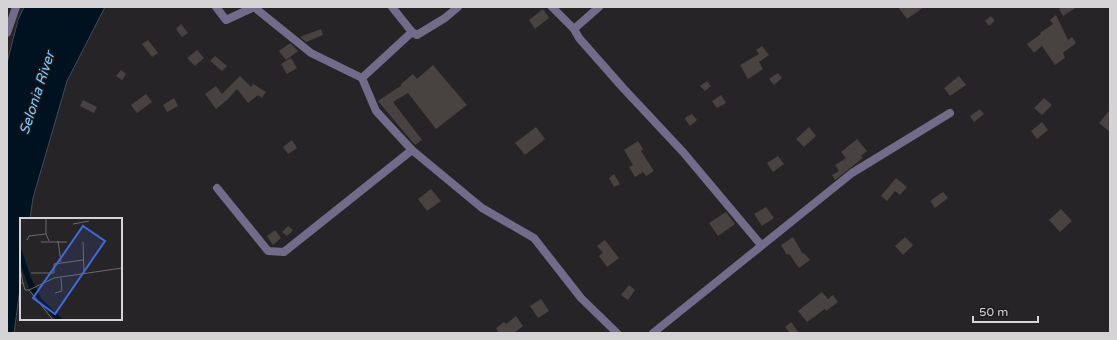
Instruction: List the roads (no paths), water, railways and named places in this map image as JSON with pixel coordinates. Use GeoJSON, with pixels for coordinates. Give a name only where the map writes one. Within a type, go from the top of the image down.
{"type":"FeatureCollection","features":[{"type":"Feature","properties":{"kind":"street"},"geometry":{"type":"LineString","coordinates":[[7,33],[16,7]]}},
{"type":"Feature","properties":{"kind":"street"},"geometry":{"type":"LineString","coordinates":[[216,7],[226,20],[254,7],[311,53],[362,78],[376,111],[412,150],[482,208],[534,238],[581,298],[618,333]]}},
{"type":"Feature","properties":{"kind":"street"},"geometry":{"type":"LineString","coordinates":[[392,7],[412,32],[417,34],[444,18],[458,7]]}},
{"type":"Feature","properties":{"kind":"street"},"geometry":{"type":"LineString","coordinates":[[552,7],[574,29],[579,38],[624,89],[683,152],[761,246]]}},
{"type":"Feature","properties":{"kind":"street"},"geometry":{"type":"LineString","coordinates":[[574,29],[599,7]]}},
{"type":"Feature","properties":{"kind":"street"},"geometry":{"type":"LineString","coordinates":[[362,78],[412,32]]}},
{"type":"Feature","properties":{"kind":"street"},"geometry":{"type":"LineString","coordinates":[[653,333],[852,172],[950,113]]}},
{"type":"Feature","properties":{"kind":"street"},"geometry":{"type":"LineString","coordinates":[[217,188],[268,251],[284,252],[412,150]]}},
{"type":"Feature","properties":{"kind":"water","name":"Selonia River"},"geometry":{"type":"Polygon","coordinates":[[[24,7],[105,7],[67,81],[33,198],[30,218],[20,218],[20,288],[14,333],[7,333],[7,63],[18,20],[24,7]]]}}]}
